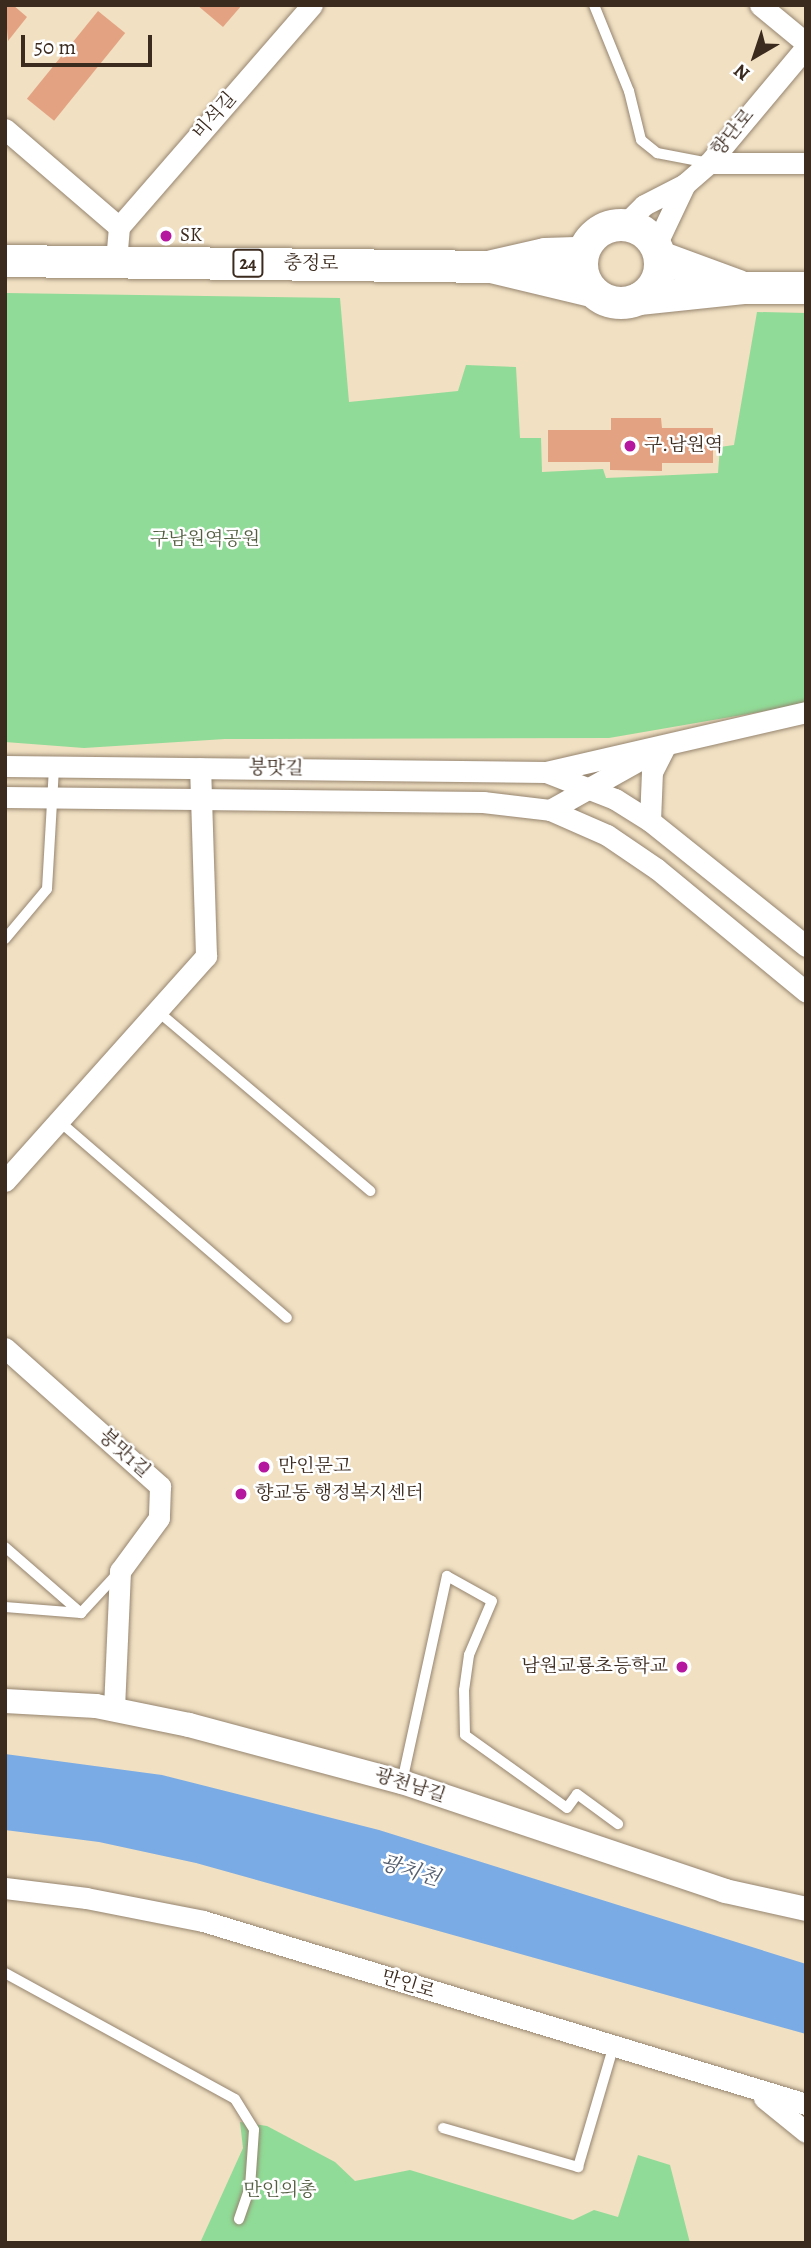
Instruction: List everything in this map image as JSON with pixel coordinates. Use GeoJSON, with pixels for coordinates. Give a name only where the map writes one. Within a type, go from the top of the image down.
{"type":"FeatureCollection","features":[{"type":"Feature","properties":{"kind":"main road","name":"24"},"geometry":{"type":"LineString","coordinates":[[624,225],[637,228],[658,251],[743,288]]}},
{"type":"Feature","properties":{"kind":"main road"},"geometry":{"type":"LineString","coordinates":[[592,291],[582,267],[583,253],[598,232],[624,225]]}},
{"type":"Feature","properties":{"kind":"main road"},"geometry":{"type":"LineString","coordinates":[[639,299],[656,282],[658,251]]}},
{"type":"Feature","properties":{"kind":"main road","name":"충정로"},"geometry":{"type":"LineString","coordinates":[[491,267],[532,256],[583,253]]}},
{"type":"Feature","properties":{"kind":"main road","name":"충정로"},"geometry":{"type":"LineString","coordinates":[[5,261],[491,267],[592,291]]}},
{"type":"Feature","properties":{"kind":"main road","name":"24"},"geometry":{"type":"LineString","coordinates":[[592,291],[615,303],[743,288],[806,288]]}},
{"type":"Feature","properties":{"kind":"street","name":"비석길"},"geometry":{"type":"LineString","coordinates":[[119,227],[312,5]]}},
{"type":"Feature","properties":{"kind":"street"},"geometry":{"type":"LineString","coordinates":[[760,5],[806,45]]}},
{"type":"Feature","properties":{"kind":"street","name":"향단로"},"geometry":{"type":"LineString","coordinates":[[624,225],[659,194],[685,184],[709,163],[806,45]]}},
{"type":"Feature","properties":{"kind":"street"},"geometry":{"type":"LineString","coordinates":[[5,129],[119,227],[116,261]]}},
{"type":"Feature","properties":{"kind":"street"},"geometry":{"type":"LineString","coordinates":[[709,163],[806,163]]}},
{"type":"Feature","properties":{"kind":"street","name":"향단로"},"geometry":{"type":"LineString","coordinates":[[658,251],[685,184]]}},
{"type":"Feature","properties":{"kind":"street","name":"붕맛길"},"geometry":{"type":"LineString","coordinates":[[5,766],[546,772],[806,712]]}},
{"type":"Feature","properties":{"kind":"street"},"geometry":{"type":"LineString","coordinates":[[650,821],[652,772],[666,745]]}},
{"type":"Feature","properties":{"kind":"street","name":"붕맛길"},"geometry":{"type":"LineString","coordinates":[[550,810],[592,789],[666,745]]}},
{"type":"Feature","properties":{"kind":"street"},"geometry":{"type":"LineString","coordinates":[[5,1181],[155,1009],[206,956],[200,768]]}},
{"type":"Feature","properties":{"kind":"street","name":"붕맛길"},"geometry":{"type":"LineString","coordinates":[[546,772],[592,789],[650,821],[806,946]]}},
{"type":"Feature","properties":{"kind":"street","name":"붕맛길"},"geometry":{"type":"LineString","coordinates":[[5,797],[483,802],[550,810],[607,835],[657,869],[806,992]]}},
{"type":"Feature","properties":{"kind":"street","name":"붕맛1길"},"geometry":{"type":"LineString","coordinates":[[5,1348],[160,1486],[159,1518],[120,1571]]}},
{"type":"Feature","properties":{"kind":"street"},"geometry":{"type":"LineString","coordinates":[[114,1710],[120,1571]]}},
{"type":"Feature","properties":{"kind":"street","name":"광천남길"},"geometry":{"type":"LineString","coordinates":[[5,1701],[114,1710],[402,1782],[724,1891],[806,1909]]}},
{"type":"Feature","properties":{"kind":"street","name":"만인로"},"geometry":{"type":"LineString","coordinates":[[5,1888],[86,1898],[203,1921],[753,2091],[806,2104]]}},
{"type":"Feature","properties":{"kind":"street"},"geometry":{"type":"LineString","coordinates":[[753,2091],[806,2132]]}},
{"type":"Feature","properties":{"kind":"lane"},"geometry":{"type":"LineString","coordinates":[[594,5],[629,91],[640,140],[657,153],[709,163]]}},
{"type":"Feature","properties":{"kind":"lane"},"geometry":{"type":"LineString","coordinates":[[5,939],[47,890],[54,766]]}},
{"type":"Feature","properties":{"kind":"lane"},"geometry":{"type":"LineString","coordinates":[[155,1009],[370,1191]]}},
{"type":"Feature","properties":{"kind":"lane"},"geometry":{"type":"LineString","coordinates":[[59,1121],[287,1318]]}},
{"type":"Feature","properties":{"kind":"lane"},"geometry":{"type":"LineString","coordinates":[[5,1547],[80,1613]]}},
{"type":"Feature","properties":{"kind":"lane"},"geometry":{"type":"LineString","coordinates":[[80,1613],[120,1571]]}},
{"type":"Feature","properties":{"kind":"lane"},"geometry":{"type":"LineString","coordinates":[[402,1782],[447,1576],[492,1601],[469,1656],[464,1690],[465,1735],[566,1808],[577,1794],[618,1824]]}},
{"type":"Feature","properties":{"kind":"lane"},"geometry":{"type":"LineString","coordinates":[[5,1607],[80,1613]]}},
{"type":"Feature","properties":{"kind":"lane"},"geometry":{"type":"LineString","coordinates":[[5,1973],[235,2099],[254,2130],[250,2187],[239,2219]]}},
{"type":"Feature","properties":{"kind":"lane"},"geometry":{"type":"LineString","coordinates":[[443,2127],[578,2167],[613,2048]]}},
{"type":"Feature","properties":{"kind":"green space","name":"구남원역공원"},"geometry":{"type":"Polygon","coordinates":[[[5,293],[340,298],[349,402],[458,391],[466,365],[516,367],[520,438],[541,438],[542,472],[603,469],[606,478],[718,473],[720,447],[734,445],[757,312],[806,313],[806,704],[609,738],[225,739],[84,748],[5,742],[5,293]]]}},
{"type":"Feature","properties":{"kind":"green space","name":"만인의총"},"geometry":{"type":"Polygon","coordinates":[[[240,2122],[267,2126],[335,2162],[355,2181],[410,2170],[573,2220],[594,2210],[618,2217],[638,2155],[670,2165],[690,2243],[200,2243],[243,2148],[240,2122]]]}},
{"type":"Feature","properties":{"kind":"water","name":"광치천"},"geometry":{"type":"Polygon","coordinates":[[[5,1754],[162,1775],[379,1830],[806,1964],[806,2034],[196,1863],[99,1842],[5,1830],[5,1754]]]}},
{"type":"Feature","properties":{"kind":"building"},"geometry":{"type":"Polygon","coordinates":[[[5,5],[13,5],[27,17],[8,41],[5,5]]]}},
{"type":"Feature","properties":{"kind":"building"},"geometry":{"type":"Polygon","coordinates":[[[197,5],[242,5],[223,27],[197,5]]]}},
{"type":"Feature","properties":{"kind":"building"},"geometry":{"type":"Polygon","coordinates":[[[98,11],[125,33],[54,121],[27,99],[98,11]]]}},
{"type":"Feature","properties":{"kind":"building","name":"구.남원역"},"geometry":{"type":"Polygon","coordinates":[[[611,418],[661,418],[662,428],[713,428],[713,463],[662,463],[662,471],[610,470],[610,462],[548,462],[548,430],[611,430],[611,418]]]}},
{"type":"Feature","properties":{"kind":"place","name":"SK"},"geometry":{"type":"Point","coordinates":[166,236]}},
{"type":"Feature","properties":{"kind":"place","name":"구.남원역"},"geometry":{"type":"Point","coordinates":[630,446]}},
{"type":"Feature","properties":{"kind":"place","name":"만인문고"},"geometry":{"type":"Point","coordinates":[264,1467]}},
{"type":"Feature","properties":{"kind":"place","name":"향교동 행정복지센터"},"geometry":{"type":"Point","coordinates":[241,1494]}},
{"type":"Feature","properties":{"kind":"place","name":"남원교룡초등학교"},"geometry":{"type":"Point","coordinates":[682,1667]}}]}
